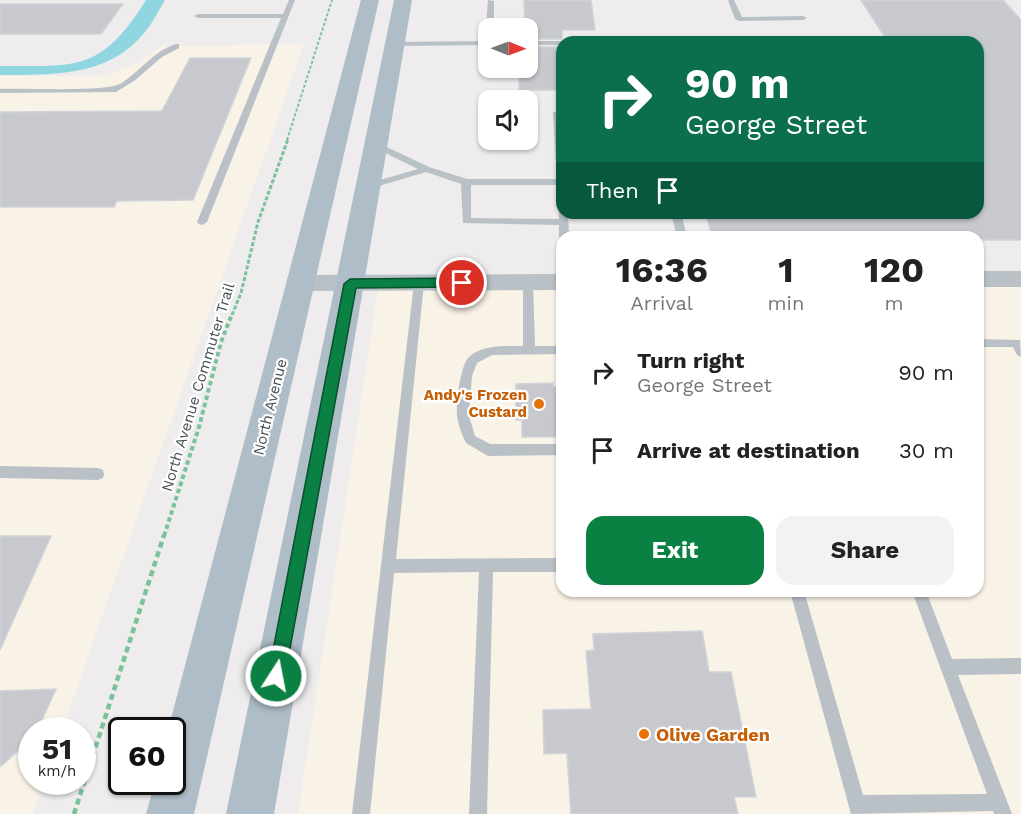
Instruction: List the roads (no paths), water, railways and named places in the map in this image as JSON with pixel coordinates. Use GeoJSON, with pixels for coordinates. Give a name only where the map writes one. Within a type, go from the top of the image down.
{"type":"FeatureCollection","features":[{"type":"Feature","properties":{"kind":"main road","name":"North Avenue"},"geometry":{"type":"LineString","coordinates":[[170,814],[370,0]]}},
{"type":"Feature","properties":{"kind":"main road"},"geometry":{"type":"LineString","coordinates":[[250,814],[403,0]]}},
{"type":"Feature","properties":{"kind":"street"},"geometry":{"type":"LineString","coordinates":[[984,279],[1021,279]]}},
{"type":"Feature","properties":{"kind":"street"},"geometry":{"type":"LineString","coordinates":[[301,283],[556,282]]}},
{"type":"Feature","properties":{"kind":"lane"},"geometry":{"type":"LineString","coordinates":[[202,222],[292,0]]}},
{"type":"Feature","properties":{"kind":"lane"},"geometry":{"type":"LineString","coordinates":[[731,0],[739,19],[803,18]]}},
{"type":"Feature","properties":{"kind":"lane"},"geometry":{"type":"LineString","coordinates":[[490,18],[491,1]]}},
{"type":"Feature","properties":{"kind":"lane"},"geometry":{"type":"LineString","coordinates":[[198,16],[286,16]]}},
{"type":"Feature","properties":{"kind":"lane"},"geometry":{"type":"LineString","coordinates":[[394,44],[478,43]]}},
{"type":"Feature","properties":{"kind":"lane"},"geometry":{"type":"LineString","coordinates":[[538,43],[556,43]]}},
{"type":"Feature","properties":{"kind":"lane"},"geometry":{"type":"LineString","coordinates":[[0,91],[113,90],[128,84],[162,51],[176,46]]}},
{"type":"Feature","properties":{"kind":"lane"},"geometry":{"type":"LineString","coordinates":[[376,145],[426,169],[466,182],[556,182]]}},
{"type":"Feature","properties":{"kind":"lane"},"geometry":{"type":"LineString","coordinates":[[369,186],[426,169]]}},
{"type":"Feature","properties":{"kind":"lane"},"geometry":{"type":"LineString","coordinates":[[466,182],[466,221],[562,222],[563,231]]}},
{"type":"Feature","properties":{"kind":"lane"},"geometry":{"type":"LineString","coordinates":[[528,282],[529,350]]}},
{"type":"Feature","properties":{"kind":"lane"},"geometry":{"type":"LineString","coordinates":[[361,814],[419,283]]}},
{"type":"Feature","properties":{"kind":"lane"},"geometry":{"type":"LineString","coordinates":[[984,343],[1016,343],[1021,352]]}},
{"type":"Feature","properties":{"kind":"lane"},"geometry":{"type":"LineString","coordinates":[[556,350],[491,351],[473,360],[466,376],[463,416],[470,439],[488,450],[556,450]]}},
{"type":"Feature","properties":{"kind":"lane"},"geometry":{"type":"LineString","coordinates":[[0,472],[98,474]]}},
{"type":"Feature","properties":{"kind":"lane"},"geometry":{"type":"LineString","coordinates":[[388,566],[556,565]]}},
{"type":"Feature","properties":{"kind":"lane"},"geometry":{"type":"LineString","coordinates":[[478,814],[486,566]]}},
{"type":"Feature","properties":{"kind":"lane"},"geometry":{"type":"LineString","coordinates":[[799,597],[859,809],[1000,808],[921,597]]}},
{"type":"Feature","properties":{"kind":"lane"},"geometry":{"type":"LineString","coordinates":[[947,667],[1021,666]]}},
{"type":"Feature","properties":{"kind":"water"},"geometry":{"type":"Polygon","coordinates":[[[146,0],[165,0],[145,32],[131,47],[115,58],[79,70],[60,73],[0,75],[0,66],[68,64],[100,53],[130,24],[146,0]]]}},
{"type":"Feature","properties":{"kind":"place","name":"Andy's Frozen Custard"},"geometry":{"type":"Point","coordinates":[539,404]}},
{"type":"Feature","properties":{"kind":"place","name":"Olive Garden"},"geometry":{"type":"Point","coordinates":[644,734]}}]}
